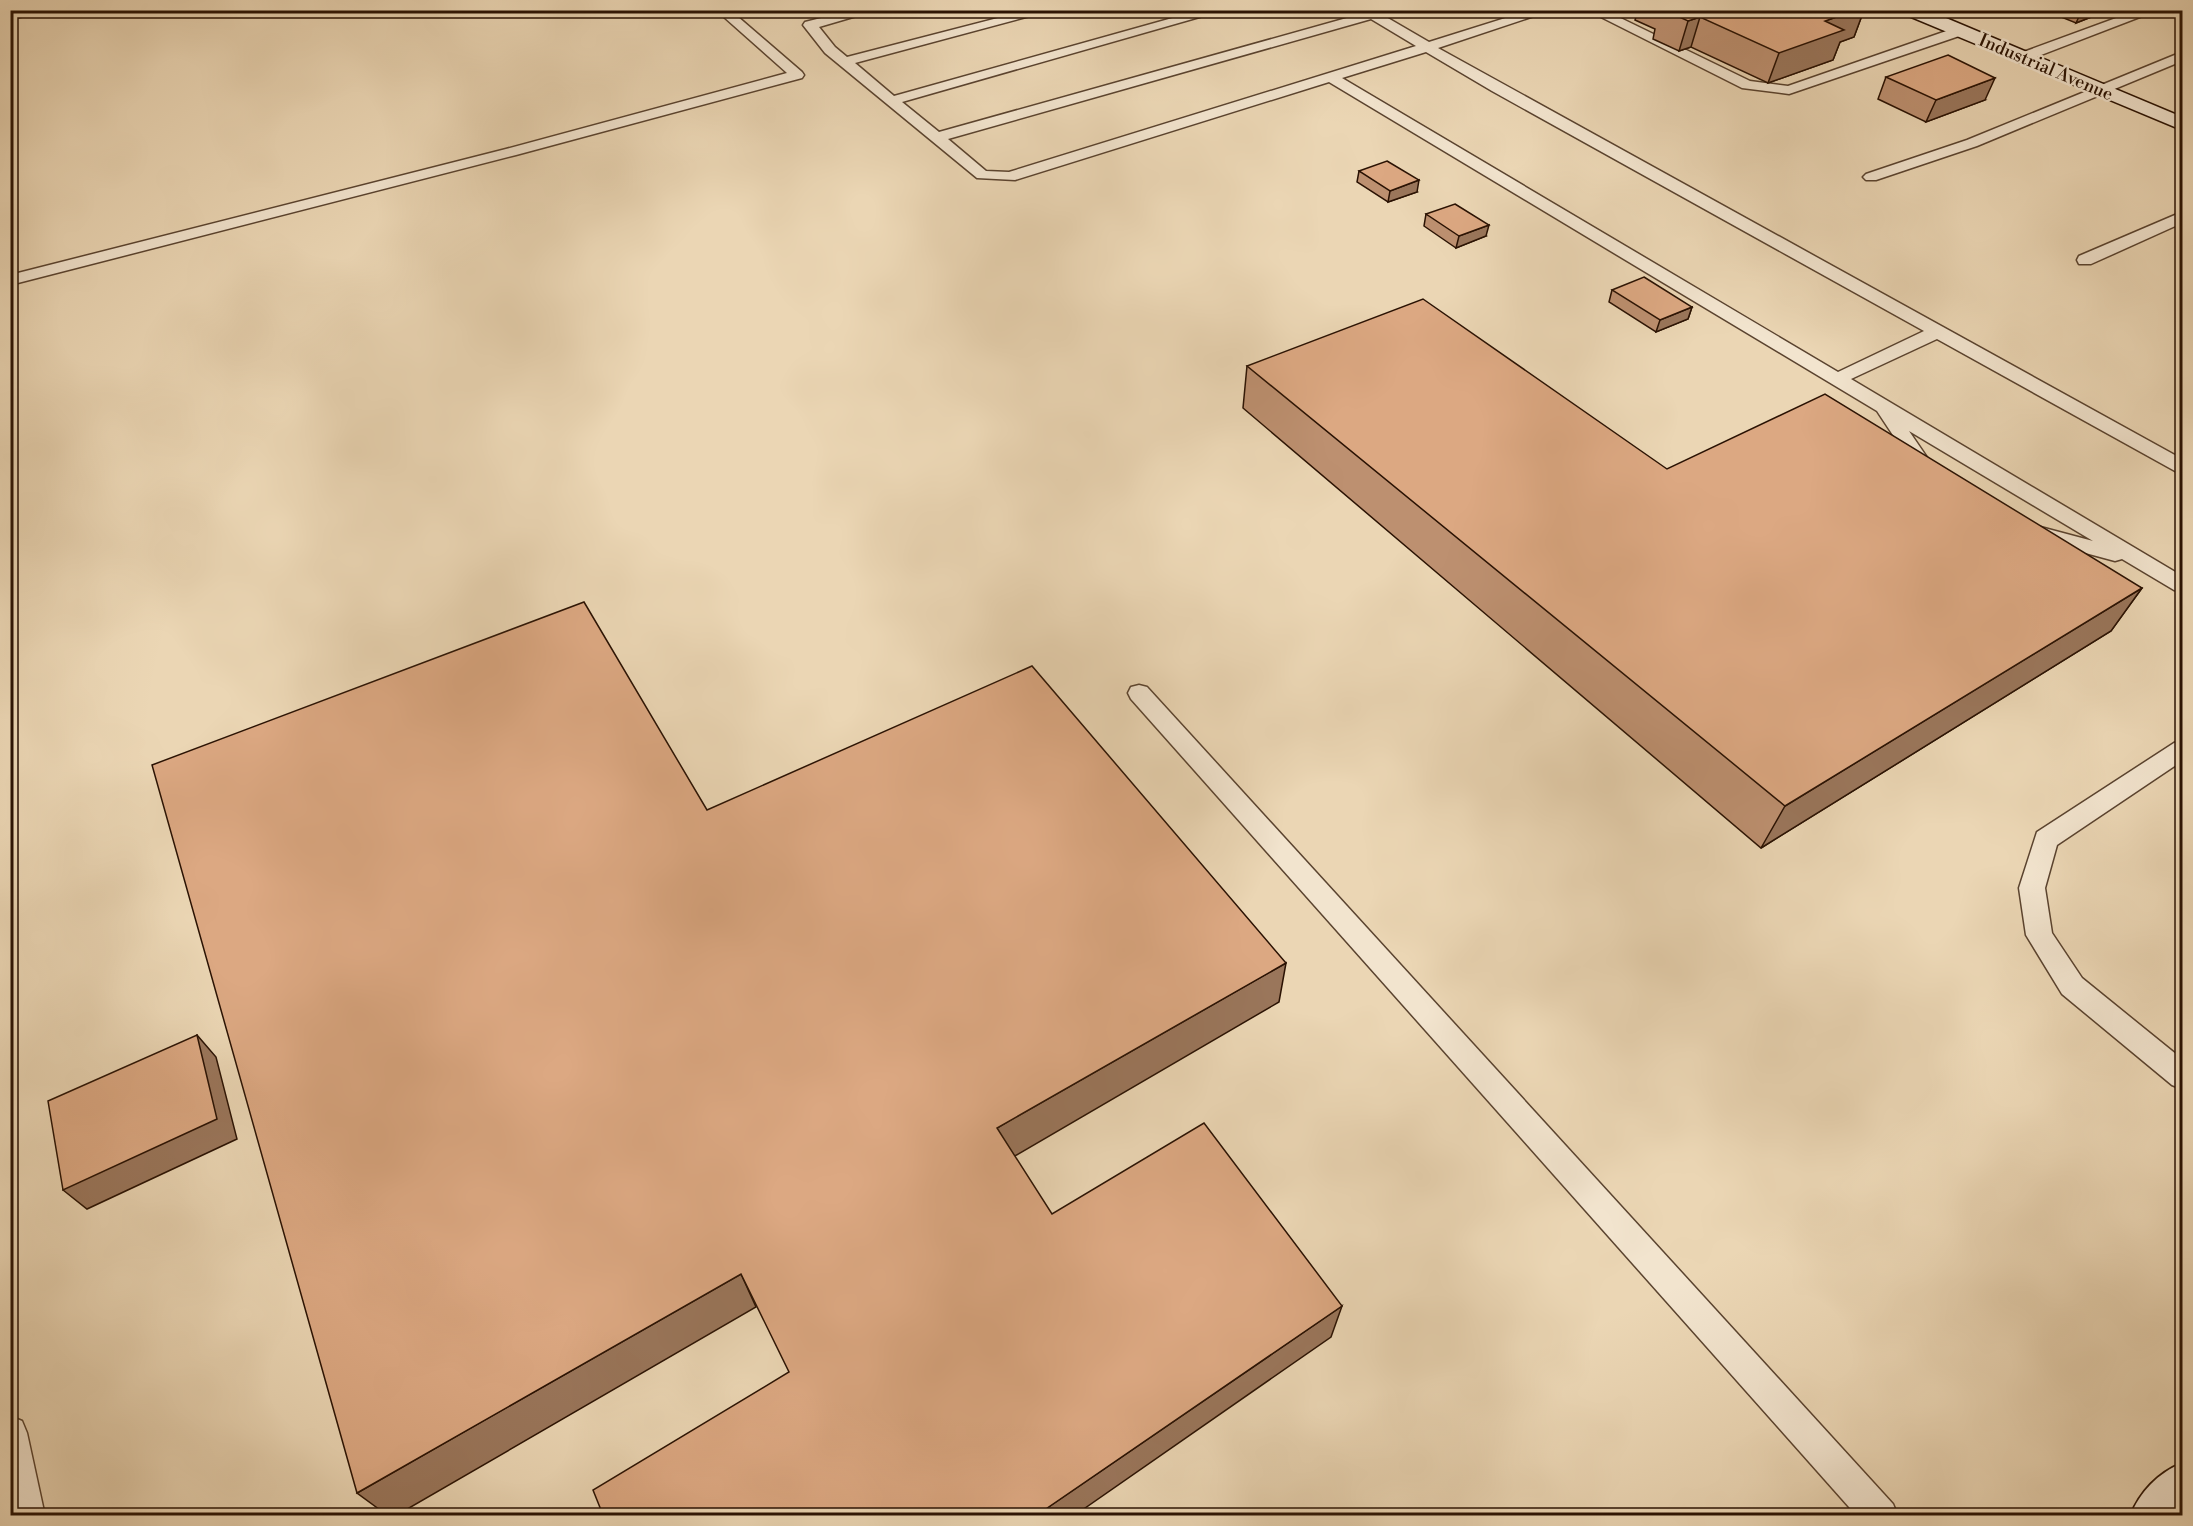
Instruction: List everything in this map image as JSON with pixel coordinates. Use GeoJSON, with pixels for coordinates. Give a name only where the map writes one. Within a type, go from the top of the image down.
{"type":"FeatureCollection","features":[{"type":"Feature","properties":{"kind":"main road","name":"Industrial Avenue"},"geometry":{"type":"LineString","coordinates":[[1910,10],[2182,124]]}},
{"type":"Feature","properties":{"kind":"main road"},"geometry":{"type":"LineString","coordinates":[[2154,1515],[2182,1487]]}},
{"type":"Feature","properties":{"kind":"lane"},"geometry":{"type":"LineString","coordinates":[[10,15],[34,10]]}},
{"type":"Feature","properties":{"kind":"lane"},"geometry":{"type":"LineString","coordinates":[[10,280],[511,152],[797,75],[722,10]]}},
{"type":"Feature","properties":{"kind":"lane"},"geometry":{"type":"LineString","coordinates":[[871,10],[810,25],[830,51],[982,175],[1010,177],[1545,10]]}},
{"type":"Feature","properties":{"kind":"lane"},"geometry":{"type":"LineString","coordinates":[[844,62],[1046,10]]}},
{"type":"Feature","properties":{"kind":"lane"},"geometry":{"type":"LineString","coordinates":[[891,100],[1218,10]]}},
{"type":"Feature","properties":{"kind":"lane"},"geometry":{"type":"LineString","coordinates":[[1593,10],[1748,85],[1789,90],[1960,32]]}},
{"type":"Feature","properties":{"kind":"lane"},"geometry":{"type":"LineString","coordinates":[[2023,57],[2152,10]]}},
{"type":"Feature","properties":{"kind":"lane"},"geometry":{"type":"LineString","coordinates":[[936,138],[1368,13],[1425,47],[2182,467]]}},
{"type":"Feature","properties":{"kind":"lane"},"geometry":{"type":"LineString","coordinates":[[1871,177],[1972,143],[2182,57]]}},
{"type":"Feature","properties":{"kind":"lane"},"geometry":{"type":"LineString","coordinates":[[1330,77],[2182,585]]}},
{"type":"Feature","properties":{"kind":"lane"},"geometry":{"type":"LineString","coordinates":[[2085,260],[2182,217]]}},
{"type":"Feature","properties":{"kind":"lane"},"geometry":{"type":"LineString","coordinates":[[1837,379],[1937,332]]}},
{"type":"Feature","properties":{"kind":"lane"},"geometry":{"type":"LineString","coordinates":[[1883,407],[1926,472],[1945,483]]}},
{"type":"Feature","properties":{"kind":"lane"},"geometry":{"type":"LineString","coordinates":[[2012,523],[2022,529],[2143,561]]}},
{"type":"Feature","properties":{"kind":"lane"},"geometry":{"type":"LineString","coordinates":[[1139,693],[1881,1515]]}},
{"type":"Feature","properties":{"kind":"lane"},"geometry":{"type":"LineString","coordinates":[[2182,749],[2046,839],[2032,888],[2039,935],[2072,986],[2182,1076]]}},
{"type":"Feature","properties":{"kind":"lane"},"geometry":{"type":"LineString","coordinates":[[10,1433],[28,1515]]}},
{"type":"Feature","properties":{"kind":"building"},"geometry":{"type":"Polygon","coordinates":[[[1664,10],[1856,10],[1825,21],[1844,30],[1779,53],[1700,17],[1688,21],[1664,10]]]}},
{"type":"Feature","properties":{"kind":"building"},"geometry":{"type":"Polygon","coordinates":[[[1948,55],[1995,78],[1936,100],[1886,77],[1948,55]]]}},
{"type":"Feature","properties":{"kind":"building"},"geometry":{"type":"Polygon","coordinates":[[[1387,161],[1419,180],[1390,191],[1359,171],[1387,161]]]}},
{"type":"Feature","properties":{"kind":"building"},"geometry":{"type":"Polygon","coordinates":[[[1455,204],[1489,225],[1459,236],[1426,214],[1455,204]]]}},
{"type":"Feature","properties":{"kind":"building"},"geometry":{"type":"Polygon","coordinates":[[[1644,277],[1692,307],[1660,320],[1612,290],[1644,277]]]}},
{"type":"Feature","properties":{"kind":"building"},"geometry":{"type":"Polygon","coordinates":[[[1423,299],[1667,469],[1825,394],[2142,588],[1785,806],[1247,366],[1423,299]]]}},
{"type":"Feature","properties":{"kind":"building"},"geometry":{"type":"Polygon","coordinates":[[[584,602],[707,810],[1032,666],[1286,963],[997,1128],[1052,1214],[1204,1123],[1342,1306],[1037,1515],[603,1515],[593,1490],[789,1372],[741,1274],[357,1493],[152,765],[584,602]]]}},
{"type":"Feature","properties":{"kind":"building"},"geometry":{"type":"Polygon","coordinates":[[[197,1035],[217,1119],[63,1190],[48,1101],[197,1035]]]}}]}
